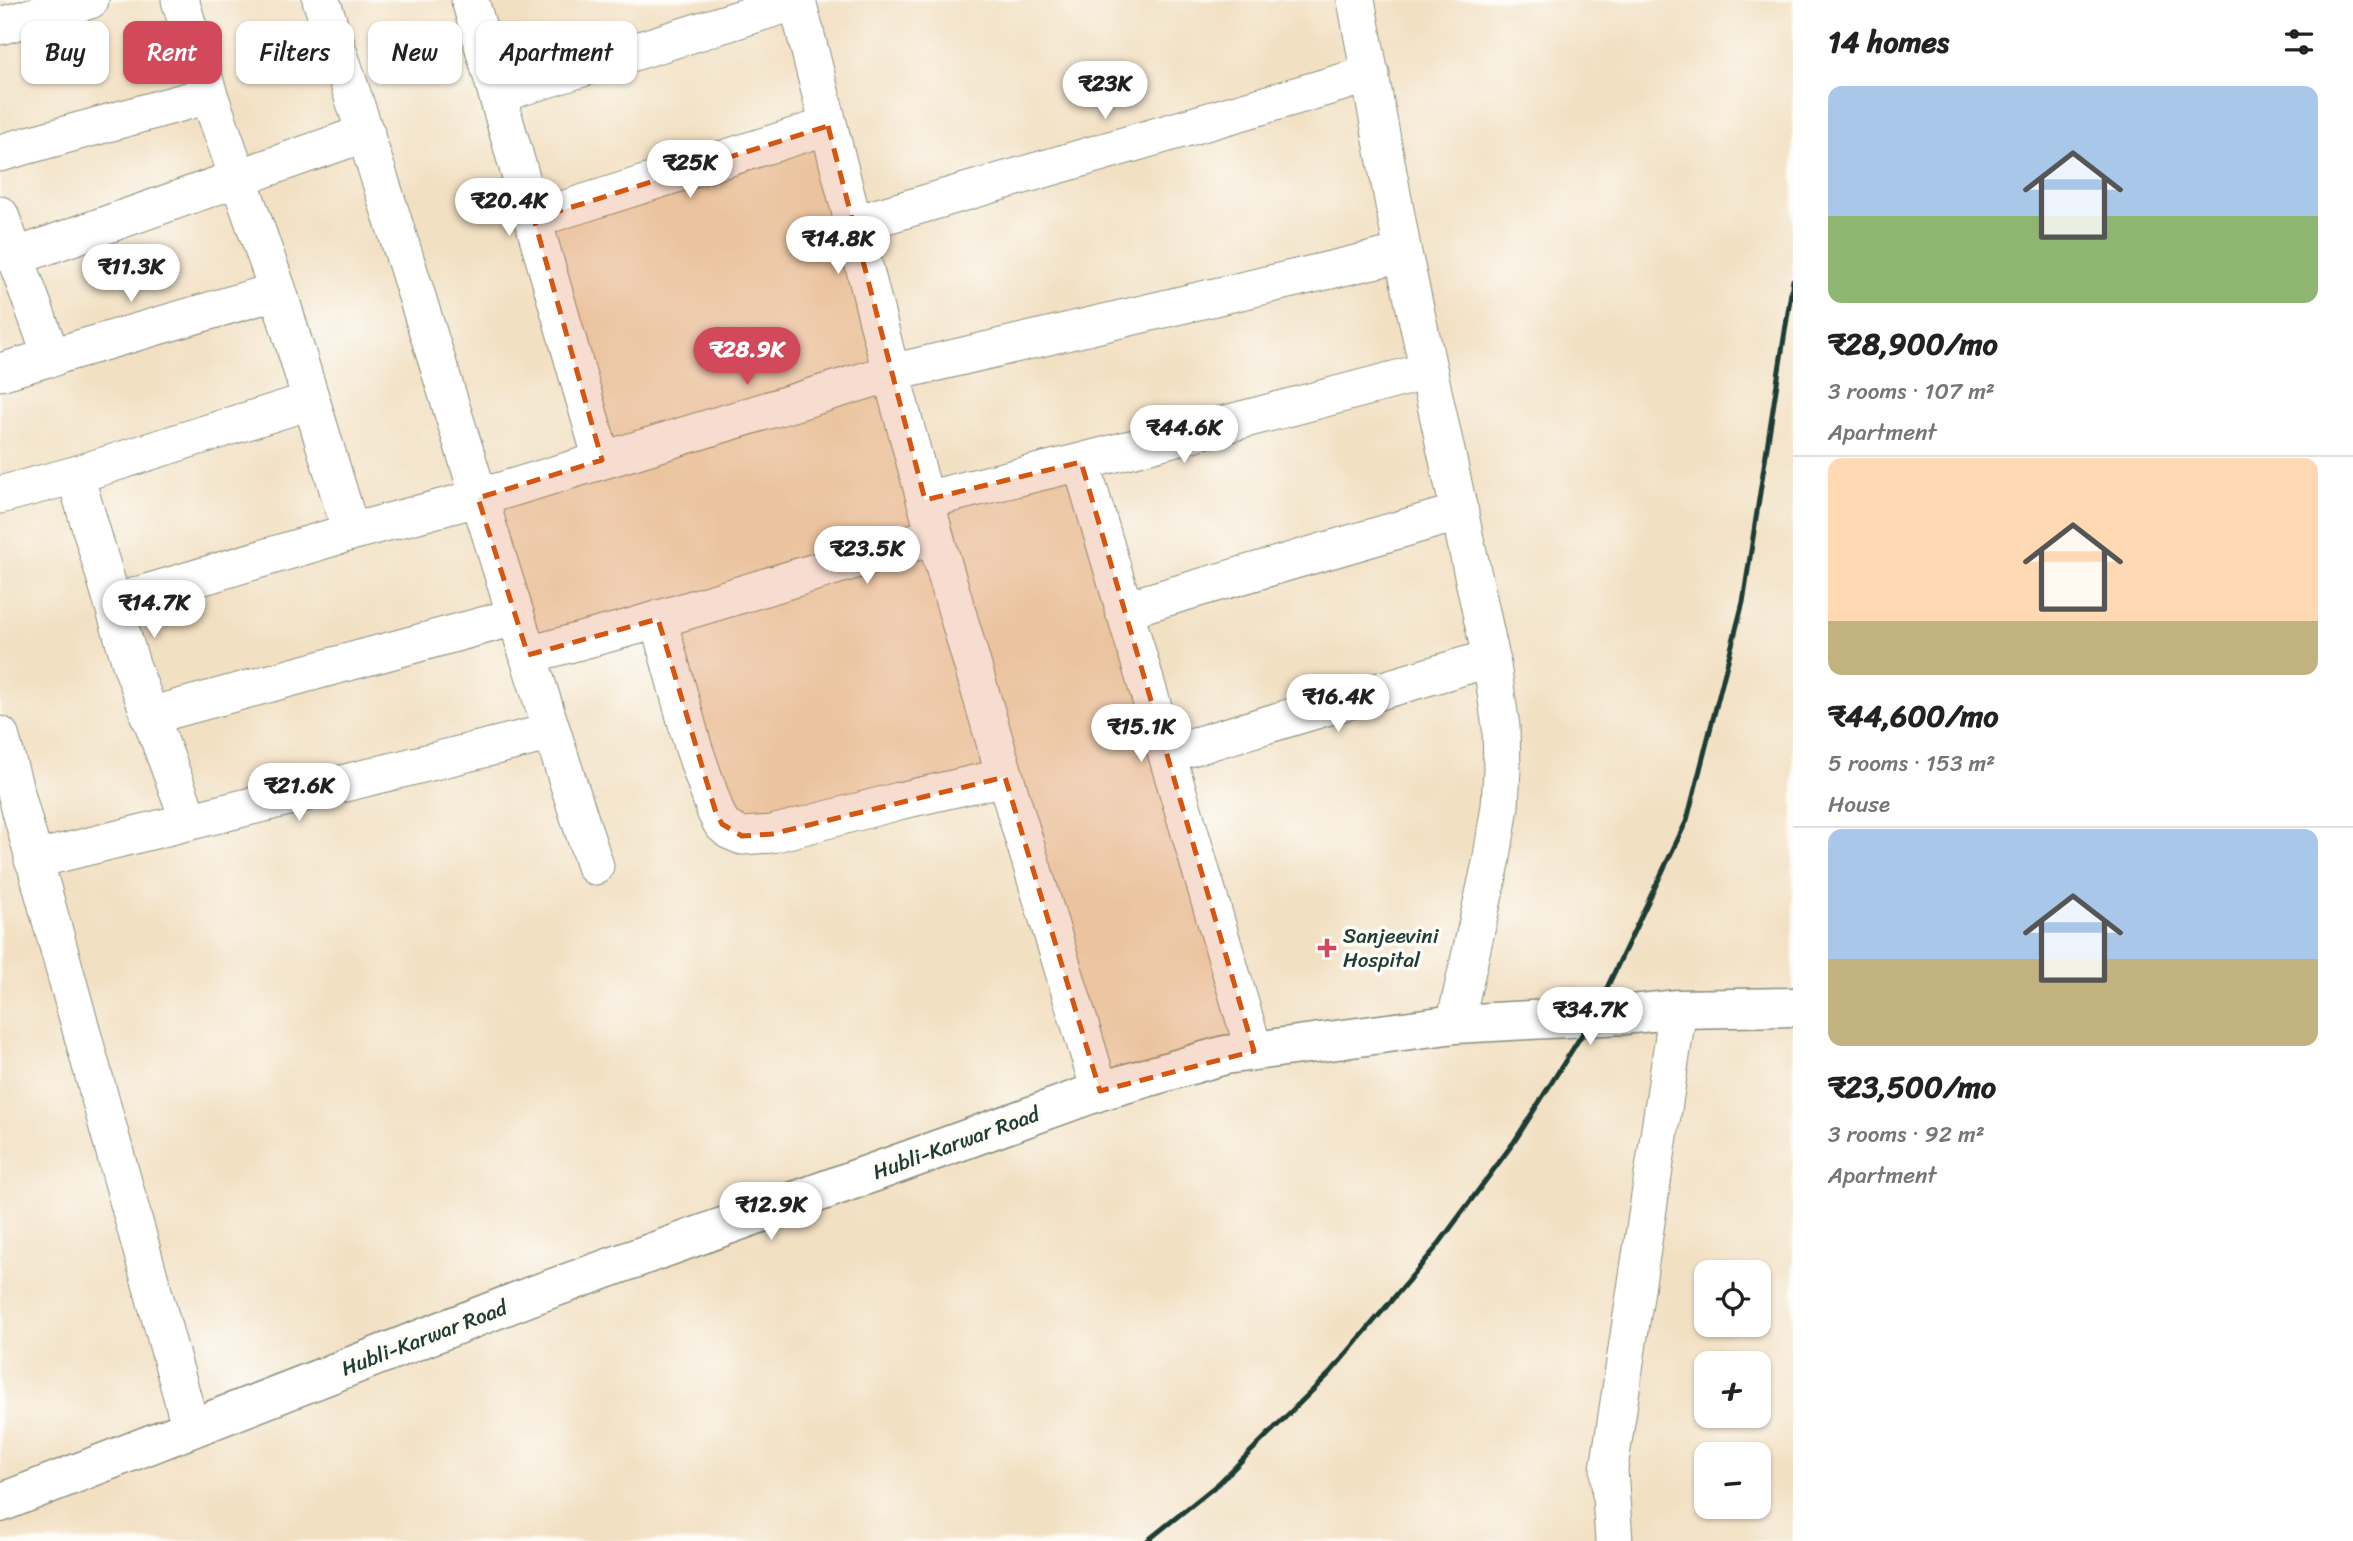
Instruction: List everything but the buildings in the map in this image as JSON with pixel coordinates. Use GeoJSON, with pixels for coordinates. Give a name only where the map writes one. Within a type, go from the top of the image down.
{"type":"FeatureCollection","features":[{"type":"Feature","properties":{"kind":"main road","name":"Hubli-Karwar Road"},"geometry":{"type":"LineString","coordinates":[[0,1503],[531,1296],[1100,1091],[1225,1055],[1455,1024],[1623,1015],[1678,1009],[1793,1007]]}},
{"type":"Feature","properties":{"kind":"street"},"geometry":{"type":"LineString","coordinates":[[0,26],[90,0]]}},
{"type":"Feature","properties":{"kind":"street"},"geometry":{"type":"LineString","coordinates":[[180,0],[209,95],[278,291],[351,532]]}},
{"type":"Feature","properties":{"kind":"street"},"geometry":{"type":"LineString","coordinates":[[321,0],[366,133],[515,617],[595,866]]}},
{"type":"Feature","properties":{"kind":"street"},"geometry":{"type":"LineString","coordinates":[[470,0],[602,460]]}},
{"type":"Feature","properties":{"kind":"street"},"geometry":{"type":"LineString","coordinates":[[499,94],[797,0],[935,537],[1100,1091]]}},
{"type":"Feature","properties":{"kind":"street"},"geometry":{"type":"LineString","coordinates":[[1356,0],[1403,253],[1491,658],[1501,727],[1500,806],[1491,863],[1455,1024]]}},
{"type":"Feature","properties":{"kind":"street"},"geometry":{"type":"LineString","coordinates":[[855,224],[1371,74]]}},
{"type":"Feature","properties":{"kind":"street"},"geometry":{"type":"LineString","coordinates":[[0,153],[209,95]]}},
{"type":"Feature","properties":{"kind":"street"},"geometry":{"type":"LineString","coordinates":[[534,219],[828,126]]}},
{"type":"Feature","properties":{"kind":"street"},"geometry":{"type":"LineString","coordinates":[[16,257],[366,133]]}},
{"type":"Feature","properties":{"kind":"street"},"geometry":{"type":"LineString","coordinates":[[0,215],[52,358]]}},
{"type":"Feature","properties":{"kind":"street"},"geometry":{"type":"LineString","coordinates":[[113,603],[351,532],[478,498],[891,373],[1403,253]]}},
{"type":"Feature","properties":{"kind":"street"},"geometry":{"type":"LineString","coordinates":[[0,372],[278,291]]}},
{"type":"Feature","properties":{"kind":"street"},"geometry":{"type":"LineString","coordinates":[[925,500],[1428,371]]}},
{"type":"Feature","properties":{"kind":"street"},"geometry":{"type":"LineString","coordinates":[[0,495],[75,475],[310,401]]}},
{"type":"Feature","properties":{"kind":"street"},"geometry":{"type":"LineString","coordinates":[[1081,462],[1254,1051]]}},
{"type":"Feature","properties":{"kind":"street"},"geometry":{"type":"LineString","coordinates":[[75,475],[149,716],[189,820]]}},
{"type":"Feature","properties":{"kind":"street"},"geometry":{"type":"LineString","coordinates":[[1123,610],[1460,512]]}},
{"type":"Feature","properties":{"kind":"street"},"geometry":{"type":"LineString","coordinates":[[528,655],[935,537]]}},
{"type":"Feature","properties":{"kind":"street"},"geometry":{"type":"LineString","coordinates":[[149,716],[515,617]]}},
{"type":"Feature","properties":{"kind":"street"},"geometry":{"type":"LineString","coordinates":[[658,619],[693,746],[716,813],[730,831],[742,836],[772,834],[1005,777]]}},
{"type":"Feature","properties":{"kind":"street"},"geometry":{"type":"LineString","coordinates":[[1168,754],[1491,658]]}},
{"type":"Feature","properties":{"kind":"street"},"geometry":{"type":"LineString","coordinates":[[33,860],[552,732]]}},
{"type":"Feature","properties":{"kind":"street"},"geometry":{"type":"LineString","coordinates":[[0,735],[191,1429]]}},
{"type":"Feature","properties":{"kind":"street"},"geometry":{"type":"LineString","coordinates":[[1614,1541],[1609,1469],[1678,1009]]}},
{"type":"Feature","properties":{"kind":"highlighted area"},"geometry":{"type":"Polygon","coordinates":[[[828,126],[925,500],[1081,462],[1254,1051],[1100,1091],[1005,777],[772,834],[742,836],[722,824],[716,813],[658,619],[528,655],[478,498],[602,460],[534,219],[828,126]]]}},
{"type":"Feature","properties":{"kind":"railway"},"geometry":{"type":"LineString","coordinates":[[1147,1541],[1218,1484],[1330,1373],[1435,1249],[1514,1142],[1593,1017],[1687,820],[1743,602],[1793,280]]}},
{"type":"Feature","properties":{"kind":"place","name":"Sanjeevini Hospital"},"geometry":{"type":"Point","coordinates":[1327,948]}}]}
